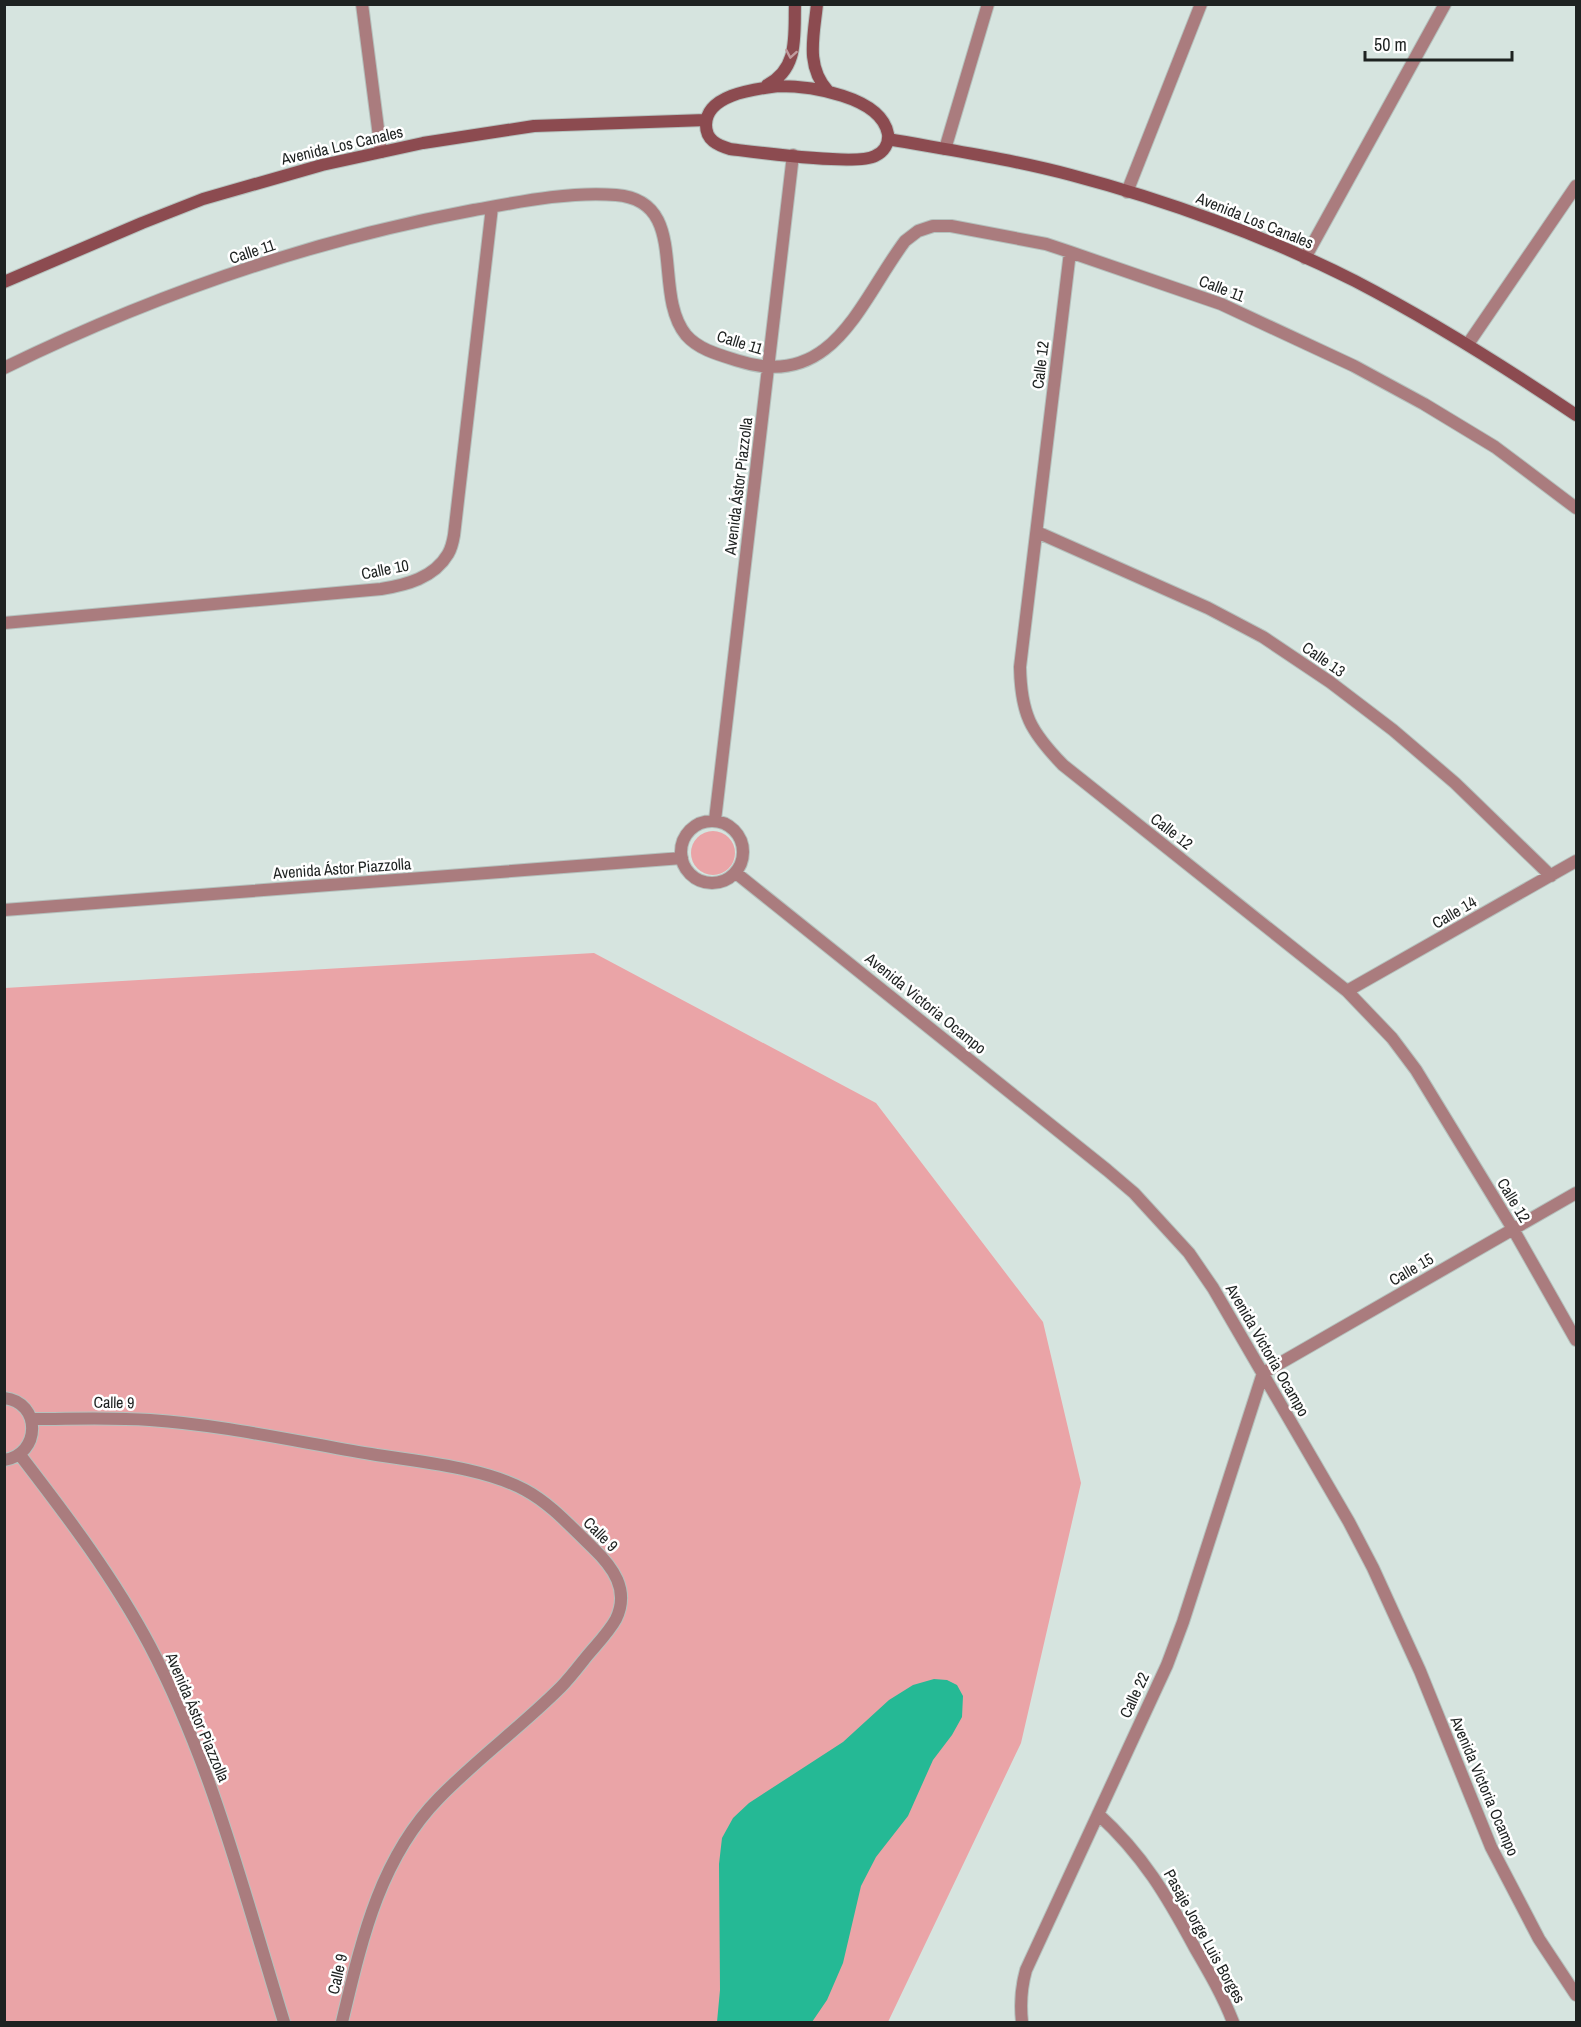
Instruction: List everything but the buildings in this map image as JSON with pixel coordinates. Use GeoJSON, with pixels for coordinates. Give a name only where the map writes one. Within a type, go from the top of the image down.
{"type":"FeatureCollection","features":[{"type":"Feature","properties":{"kind":"main road"},"geometry":{"type":"LineString","coordinates":[[759,88],[794,86],[828,91],[876,114],[887,128],[888,139],[882,151],[864,160],[730,149],[710,139],[706,130],[706,120],[710,111],[728,97],[759,88],[781,76],[788,68],[793,48],[795,4]]}},
{"type":"Feature","properties":{"kind":"main road"},"geometry":{"type":"LineString","coordinates":[[817,4],[813,65],[821,84],[828,91]]}},
{"type":"Feature","properties":{"kind":"main road","name":"Avenida Los Canales"},"geometry":{"type":"LineString","coordinates":[[4,282],[202,200],[262,181],[381,152],[463,136],[534,126],[706,120]]}},
{"type":"Feature","properties":{"kind":"main road","name":"Avenida Los Canales"},"geometry":{"type":"LineString","coordinates":[[888,139],[1031,166],[1127,192],[1184,210],[1305,258],[1408,309],[1468,344],[1576,415]]}},
{"type":"Feature","properties":{"kind":"street"},"geometry":{"type":"LineString","coordinates":[[362,4],[381,152]]}},
{"type":"Feature","properties":{"kind":"street"},"geometry":{"type":"LineString","coordinates":[[945,149],[988,4]]}},
{"type":"Feature","properties":{"kind":"street"},"geometry":{"type":"LineString","coordinates":[[1127,192],[1201,4]]}},
{"type":"Feature","properties":{"kind":"street"},"geometry":{"type":"LineString","coordinates":[[1305,258],[1445,4]]}},
{"type":"Feature","properties":{"kind":"street","name":"Avenida Ástor Piazzolla"},"geometry":{"type":"LineString","coordinates":[[716,820],[793,155]]}},
{"type":"Feature","properties":{"kind":"street"},"geometry":{"type":"LineString","coordinates":[[1468,344],[1576,186]]}},
{"type":"Feature","properties":{"kind":"street","name":"Calle 11"},"geometry":{"type":"LineString","coordinates":[[4,368],[117,316],[257,266],[364,234],[492,207],[580,196],[616,195],[632,198],[645,204],[657,217],[664,234],[671,304],[677,320],[686,335],[699,346],[717,354],[768,368],[790,367],[809,360],[826,350],[842,334],[905,241],[918,231],[933,226],[969,228],[1046,244],[1221,304],[1354,366],[1424,404],[1495,447],[1576,508]]}},
{"type":"Feature","properties":{"kind":"street","name":"Calle 10"},"geometry":{"type":"LineString","coordinates":[[4,623],[381,589],[402,586],[420,579],[436,568],[448,554],[454,535],[492,207]]}},
{"type":"Feature","properties":{"kind":"street","name":"Calle 12"},"geometry":{"type":"LineString","coordinates":[[1070,252],[1020,667],[1021,694],[1028,720],[1043,743],[1083,782],[1347,991],[1392,1038],[1416,1070],[1513,1229],[1576,1340]]}},
{"type":"Feature","properties":{"kind":"street","name":"Calle 13"},"geometry":{"type":"LineString","coordinates":[[1037,532],[1208,608],[1263,637],[1330,682],[1410,745],[1455,783],[1551,876]]}},
{"type":"Feature","properties":{"kind":"street"},"geometry":{"type":"LineString","coordinates":[[716,820],[733,828],[740,836],[743,845],[741,864],[736,873],[719,882],[709,883],[692,875],[685,867],[681,848],[689,831],[696,824],[716,820]]}},
{"type":"Feature","properties":{"kind":"street","name":"Avenida Ástor Piazzolla"},"geometry":{"type":"LineString","coordinates":[[4,910],[682,858]]}},
{"type":"Feature","properties":{"kind":"street","name":"Calle 14"},"geometry":{"type":"LineString","coordinates":[[1347,991],[1576,861]]}},
{"type":"Feature","properties":{"kind":"street","name":"Avenida Victoria Ocampo"},"geometry":{"type":"LineString","coordinates":[[736,873],[1134,1193],[1189,1252],[1263,1373],[1373,1568],[1420,1671],[1491,1847],[1539,1939],[1576,1995]]}},
{"type":"Feature","properties":{"kind":"street","name":"Calle 15"},"geometry":{"type":"LineString","coordinates":[[1263,1373],[1576,1193]]}},
{"type":"Feature","properties":{"kind":"street","name":"Calle 22"},"geometry":{"type":"LineString","coordinates":[[1022,2022],[1021,1987],[1026,1970],[1167,1665],[1263,1373]]}},
{"type":"Feature","properties":{"kind":"street"},"geometry":{"type":"LineString","coordinates":[[4,1398],[19,1402],[27,1409],[32,1419],[33,1430],[32,1439],[27,1448],[20,1455],[4,1460]]}},
{"type":"Feature","properties":{"kind":"street","name":"Calle 9"},"geometry":{"type":"LineString","coordinates":[[32,1419],[119,1418],[184,1423],[458,1468],[524,1490],[551,1508],[599,1553],[613,1570],[621,1587],[622,1603],[615,1621],[606,1633],[562,1686],[438,1799],[415,1828],[394,1861],[377,1896],[362,1939],[342,2022]]}},
{"type":"Feature","properties":{"kind":"street","name":"Avenida Ástor Piazzolla"},"geometry":{"type":"LineString","coordinates":[[20,1455],[81,1536],[117,1589],[150,1645],[178,1705],[203,1765],[226,1833],[284,2022]]}},
{"type":"Feature","properties":{"kind":"street","name":"Pasaje Jorge Luis Borges"},"geometry":{"type":"LineString","coordinates":[[1098,1814],[1132,1848],[1166,1895],[1219,1990],[1233,2022]]}},
{"type":"Feature","properties":{"kind":"shaded area"},"geometry":{"type":"Polygon","coordinates":[[[713,831],[728,838],[735,853],[728,868],[713,875],[698,868],[691,853],[698,838],[713,831]]]}},
{"type":"Feature","properties":{"kind":"shaded area"},"geometry":{"type":"Polygon","coordinates":[[[594,953],[876,1103],[1043,1322],[1081,1483],[1021,1743],[888,2022],[5,2022],[5,988],[594,953]]]}},
{"type":"Feature","properties":{"kind":"shaded area"},"geometry":{"type":"Polygon","coordinates":[[[934,1679],[947,1680],[957,1685],[963,1696],[962,1717],[933,1760],[908,1816],[876,1857],[861,1886],[843,1963],[827,2000],[812,2022],[717,2022],[720,1990],[719,1864],[722,1838],[733,1818],[749,1803],[843,1742],[889,1700],[913,1685],[934,1679]]]}}]}
